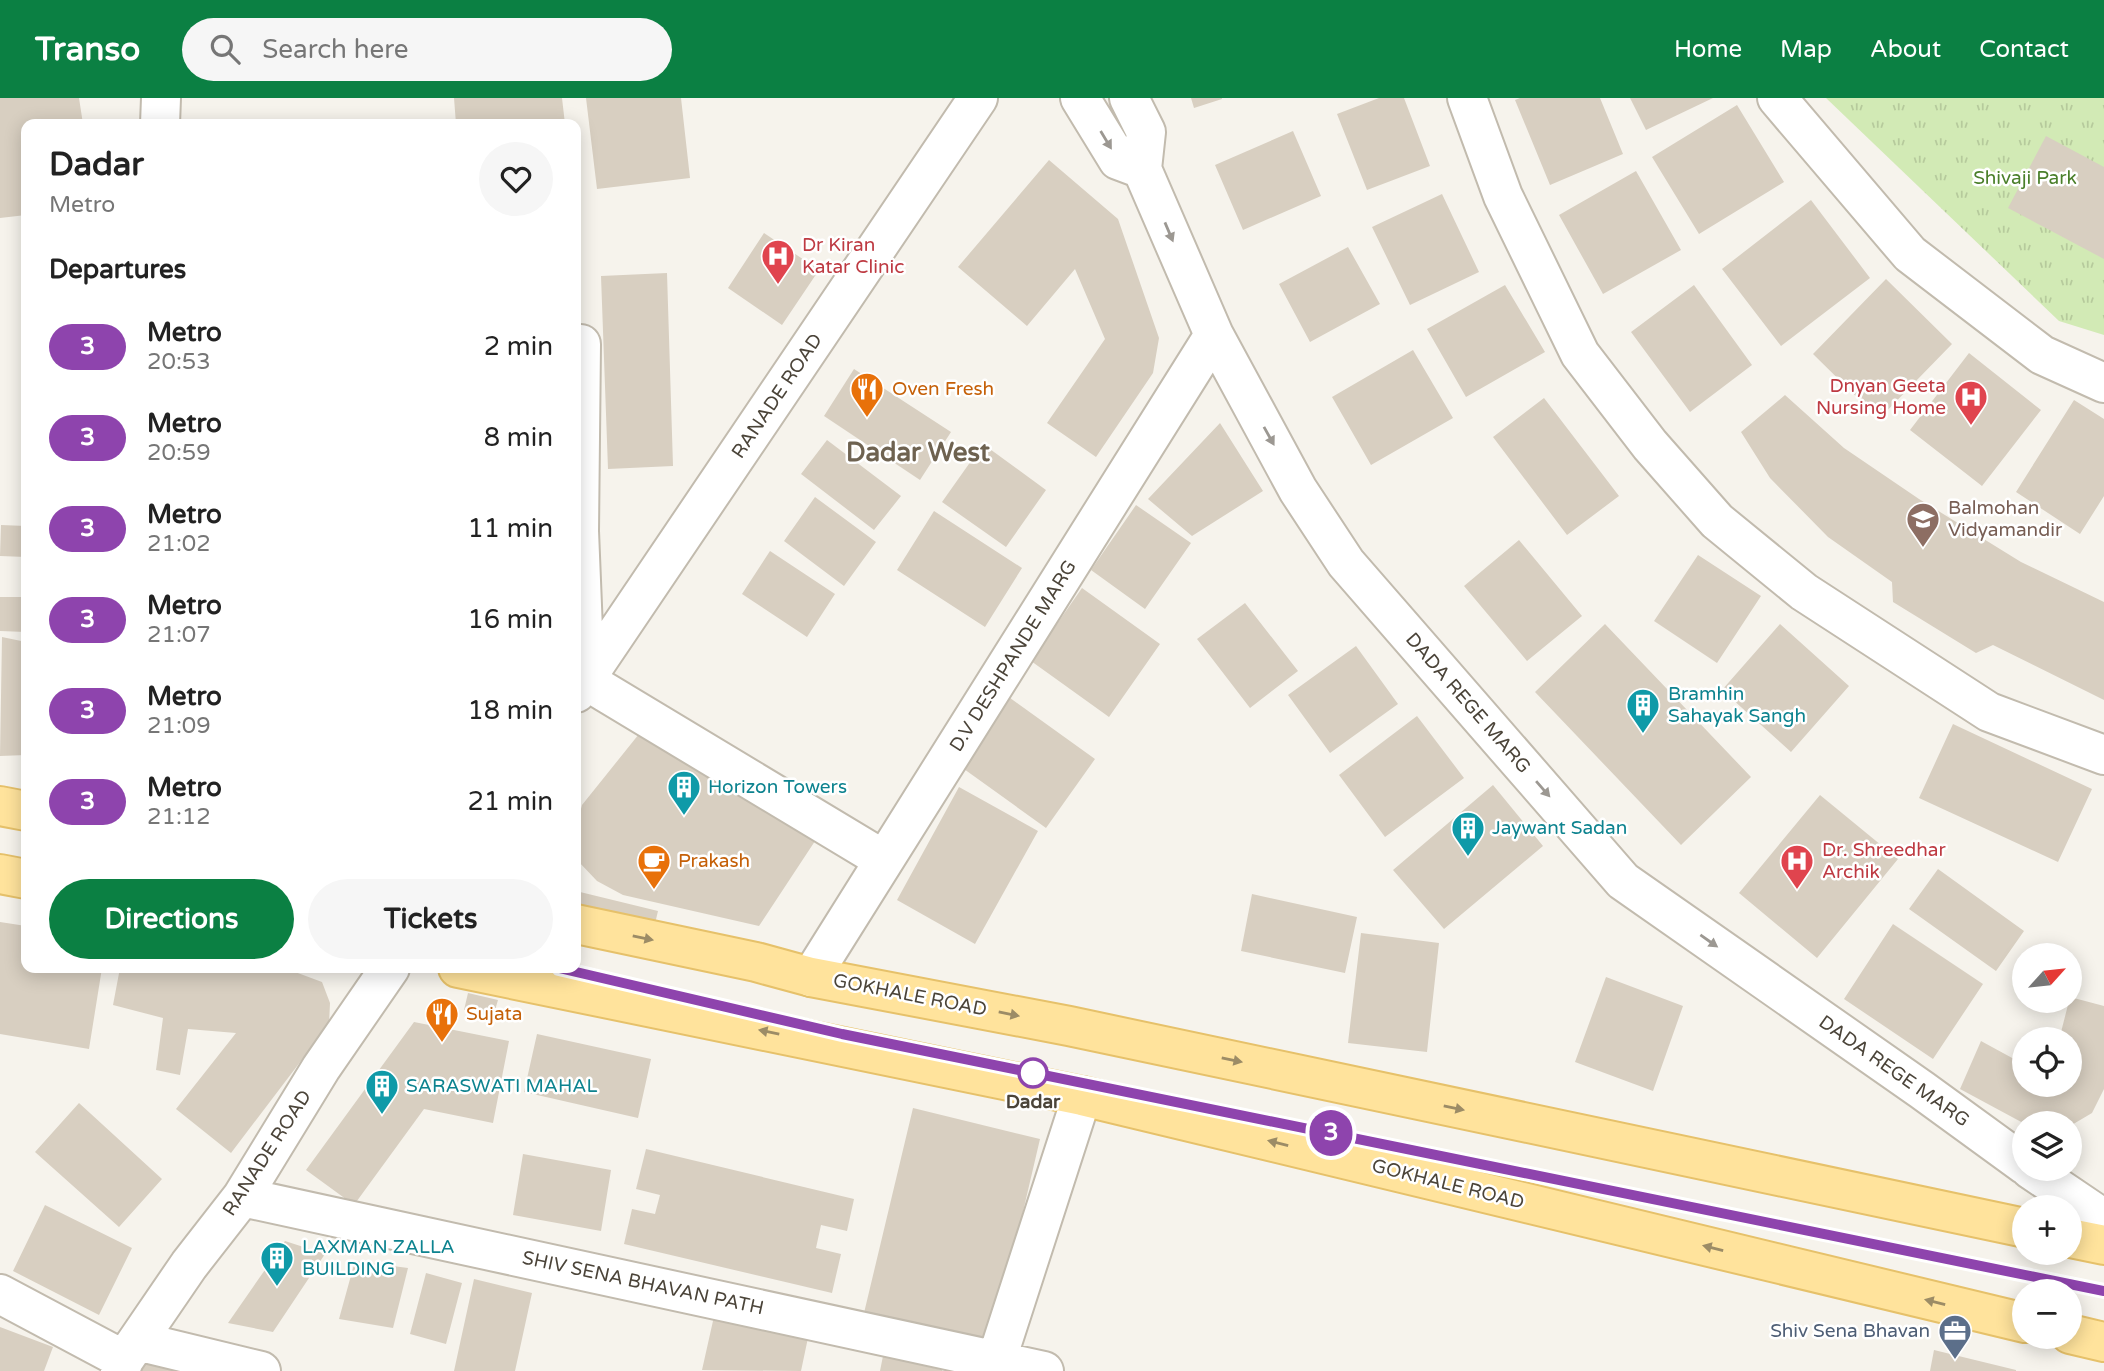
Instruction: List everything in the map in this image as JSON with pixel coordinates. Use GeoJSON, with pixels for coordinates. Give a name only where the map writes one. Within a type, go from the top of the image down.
{"type":"FeatureCollection","features":[{"type":"Feature","properties":{"kind":"main road"},"geometry":{"type":"LineString","coordinates":[[0,806],[21,810]]}},
{"type":"Feature","properties":{"kind":"main road"},"geometry":{"type":"LineString","coordinates":[[0,874],[21,878]]}},
{"type":"Feature","properties":{"kind":"main road","name":"GOKHALE ROAD"},"geometry":{"type":"LineString","coordinates":[[581,926],[756,962],[811,977],[1082,1029],[2012,1225]]}},
{"type":"Feature","properties":{"kind":"main road","name":"GOKHALE ROAD"},"geometry":{"type":"LineString","coordinates":[[482,973],[1082,1096],[2012,1320]]}},
{"type":"Feature","properties":{"kind":"main road"},"geometry":{"type":"LineString","coordinates":[[2082,1240],[2104,1245]]}},
{"type":"Feature","properties":{"kind":"main road"},"geometry":{"type":"LineString","coordinates":[[2082,1337],[2104,1342]]}},
{"type":"Feature","properties":{"kind":"street"},"geometry":{"type":"LineString","coordinates":[[160,119],[161,98]]}},
{"type":"Feature","properties":{"kind":"street","name":"RANADE ROAD"},"geometry":{"type":"LineString","coordinates":[[581,686],[978,98]]}},
{"type":"Feature","properties":{"kind":"street"},"geometry":{"type":"LineString","coordinates":[[1080,98],[1118,160],[1142,169],[1146,132],[1129,98]]}},
{"type":"Feature","properties":{"kind":"street"},"geometry":{"type":"LineString","coordinates":[[1467,98],[1503,196],[1580,354],[1650,444],[1717,521],[1804,592],[1989,712],[2104,755]]}},
{"type":"Feature","properties":{"kind":"street"},"geometry":{"type":"LineString","coordinates":[[1777,98],[1910,254],[2042,355],[2104,383]]}},
{"type":"Feature","properties":{"kind":"street","name":"DADA REGE MARG"},"geometry":{"type":"LineString","coordinates":[[1142,169],[1214,335],[1298,490],[1346,563],[1623,881],[1923,1090],[2012,1155]]}},
{"type":"Feature","properties":{"kind":"street","name":"D.V DESHPANDE MARG"},"geometry":{"type":"LineString","coordinates":[[811,977],[1214,335]]}},
{"type":"Feature","properties":{"kind":"street"},"geometry":{"type":"LineString","coordinates":[[581,688],[884,860]]}},
{"type":"Feature","properties":{"kind":"street","name":"RANADE ROAD"},"geometry":{"type":"LineString","coordinates":[[127,1357],[190,1265],[242,1198],[321,1068],[387,973]]}},
{"type":"Feature","properties":{"kind":"street"},"geometry":{"type":"LineString","coordinates":[[995,1365],[1082,1096]]}},
{"type":"Feature","properties":{"kind":"street"},"geometry":{"type":"LineString","coordinates":[[2048,1181],[2104,1219]]}},
{"type":"Feature","properties":{"kind":"street","name":"SHIV SENA BHAVAN PATH"},"geometry":{"type":"LineString","coordinates":[[242,1198],[995,1365],[1044,1371]]}},
{"type":"Feature","properties":{"kind":"street"},"geometry":{"type":"LineString","coordinates":[[0,1294],[127,1357],[261,1371]]}},
{"type":"Feature","properties":{"kind":"green space","name":"Shivaji Park"},"geometry":{"type":"Polygon","coordinates":[[[1826,98],[2104,98],[2104,335],[2059,321],[1826,98]]]}},
{"type":"Feature","properties":{"kind":"building"},"geometry":{"type":"Polygon","coordinates":[[[0,98],[79,98],[82,119],[21,119],[21,216],[0,218],[0,98]]]}},
{"type":"Feature","properties":{"kind":"building"},"geometry":{"type":"Polygon","coordinates":[[[454,98],[562,98],[564,119],[456,119],[454,98]]]}},
{"type":"Feature","properties":{"kind":"building"},"geometry":{"type":"Polygon","coordinates":[[[586,98],[681,98],[690,178],[597,189],[586,98]]]}},
{"type":"Feature","properties":{"kind":"building"},"geometry":{"type":"Polygon","coordinates":[[[1191,98],[1222,98],[1222,99],[1194,108],[1191,98]]]}},
{"type":"Feature","properties":{"kind":"building"},"geometry":{"type":"Polygon","coordinates":[[[1379,98],[1404,98],[1430,166],[1367,190],[1337,114],[1379,98]]]}},
{"type":"Feature","properties":{"kind":"building"},"geometry":{"type":"Polygon","coordinates":[[[1600,98],[1623,154],[1550,185],[1515,100],[1600,98]]]}},
{"type":"Feature","properties":{"kind":"building"},"geometry":{"type":"Polygon","coordinates":[[[1630,98],[1713,98],[1646,130],[1630,98]]]}},
{"type":"Feature","properties":{"kind":"building"},"geometry":{"type":"Polygon","coordinates":[[[1737,105],[1784,182],[1699,234],[1652,157],[1737,105]]]}},
{"type":"Feature","properties":{"kind":"building"},"geometry":{"type":"Polygon","coordinates":[[[1293,131],[1321,196],[1243,230],[1215,165],[1293,131]]]}},
{"type":"Feature","properties":{"kind":"building"},"geometry":{"type":"Polygon","coordinates":[[[2046,136],[2104,167],[2104,259],[2008,208],[2046,136]]]}},
{"type":"Feature","properties":{"kind":"building"},"geometry":{"type":"Polygon","coordinates":[[[1049,160],[1118,219],[1159,338],[1153,373],[1096,457],[1047,423],[1105,339],[1075,269],[1027,326],[958,267],[1049,160]]]}},
{"type":"Feature","properties":{"kind":"building"},"geometry":{"type":"Polygon","coordinates":[[[1636,171],[1681,250],[1603,294],[1559,215],[1636,171]]]}},
{"type":"Feature","properties":{"kind":"building"},"geometry":{"type":"Polygon","coordinates":[[[1442,194],[1479,272],[1410,305],[1372,227],[1442,194]]]}},
{"type":"Feature","properties":{"kind":"building"},"geometry":{"type":"Polygon","coordinates":[[[1811,200],[1870,278],[1781,346],[1722,269],[1811,200]]]}},
{"type":"Feature","properties":{"kind":"building"},"geometry":{"type":"Polygon","coordinates":[[[764,233],[819,270],[782,325],[728,288],[764,233]]]}},
{"type":"Feature","properties":{"kind":"building"},"geometry":{"type":"Polygon","coordinates":[[[1348,247],[1380,304],[1310,342],[1279,284],[1348,247]]]}},
{"type":"Feature","properties":{"kind":"building"},"geometry":{"type":"Polygon","coordinates":[[[667,273],[673,466],[608,469],[601,276],[667,273]]]}},
{"type":"Feature","properties":{"kind":"building"},"geometry":{"type":"Polygon","coordinates":[[[1886,279],[1952,344],[1879,419],[1813,354],[1886,279]]]}},
{"type":"Feature","properties":{"kind":"building"},"geometry":{"type":"Polygon","coordinates":[[[1505,285],[1545,352],[1466,397],[1427,329],[1505,285]]]}},
{"type":"Feature","properties":{"kind":"building"},"geometry":{"type":"Polygon","coordinates":[[[1694,285],[1752,365],[1690,412],[1631,332],[1694,285]]]}},
{"type":"Feature","properties":{"kind":"building"},"geometry":{"type":"Polygon","coordinates":[[[1413,350],[1453,418],[1371,465],[1332,397],[1413,350]]]}},
{"type":"Feature","properties":{"kind":"building"},"geometry":{"type":"Polygon","coordinates":[[[1969,353],[2041,410],[1982,486],[1910,430],[1969,353]]]}},
{"type":"Feature","properties":{"kind":"building"},"geometry":{"type":"Polygon","coordinates":[[[854,369],[951,432],[920,480],[824,416],[854,369]]]}},
{"type":"Feature","properties":{"kind":"building","name":"Balmohan Vidyamandir"},"geometry":{"type":"Polygon","coordinates":[[[1785,395],[1844,448],[1919,499],[2021,562],[2104,602],[2104,700],[1993,645],[1976,653],[1893,602],[1892,582],[1828,537],[1770,478],[1741,432],[1785,395]]]}},
{"type":"Feature","properties":{"kind":"building"},"geometry":{"type":"Polygon","coordinates":[[[1544,398],[1619,496],[1567,535],[1493,437],[1544,398]]]}},
{"type":"Feature","properties":{"kind":"building"},"geometry":{"type":"Polygon","coordinates":[[[2074,400],[2104,419],[2104,496],[2080,534],[2016,492],[2074,400]]]}},
{"type":"Feature","properties":{"kind":"building"},"geometry":{"type":"Polygon","coordinates":[[[1220,423],[1263,491],[1192,536],[1148,499],[1220,423]]]}},
{"type":"Feature","properties":{"kind":"building"},"geometry":{"type":"Polygon","coordinates":[[[827,440],[901,496],[874,530],[801,474],[827,440]]]}},
{"type":"Feature","properties":{"kind":"building"},"geometry":{"type":"Polygon","coordinates":[[[983,444],[1046,490],[1006,547],[942,502],[983,444]]]}},
{"type":"Feature","properties":{"kind":"building"},"geometry":{"type":"Polygon","coordinates":[[[815,497],[876,542],[844,586],[784,541],[815,497]]]}},
{"type":"Feature","properties":{"kind":"building"},"geometry":{"type":"Polygon","coordinates":[[[1136,505],[1191,543],[1145,609],[1091,570],[1136,505]]]}},
{"type":"Feature","properties":{"kind":"building"},"geometry":{"type":"Polygon","coordinates":[[[934,511],[1022,568],[985,627],[897,570],[934,511]]]}},
{"type":"Feature","properties":{"kind":"building"},"geometry":{"type":"Polygon","coordinates":[[[1,525],[21,526],[21,557],[0,556],[1,525]]]}},
{"type":"Feature","properties":{"kind":"building"},"geometry":{"type":"Polygon","coordinates":[[[1519,540],[1582,616],[1527,661],[1464,586],[1519,540]]]}},
{"type":"Feature","properties":{"kind":"building"},"geometry":{"type":"Polygon","coordinates":[[[770,551],[835,594],[807,637],[742,594],[770,551]]]}},
{"type":"Feature","properties":{"kind":"building"},"geometry":{"type":"Polygon","coordinates":[[[1698,555],[1761,596],[1717,663],[1654,621],[1698,555]]]}},
{"type":"Feature","properties":{"kind":"building"},"geometry":{"type":"Polygon","coordinates":[[[1082,588],[1160,644],[1109,717],[1031,661],[1082,588]]]}},
{"type":"Feature","properties":{"kind":"building"},"geometry":{"type":"Polygon","coordinates":[[[0,597],[21,597],[21,632],[0,631],[0,597]]]}},
{"type":"Feature","properties":{"kind":"building"},"geometry":{"type":"Polygon","coordinates":[[[1245,603],[1298,671],[1250,708],[1197,639],[1245,603]]]}},
{"type":"Feature","properties":{"kind":"building","name":"Bramhin Sahayak Sangh"},"geometry":{"type":"Polygon","coordinates":[[[1605,624],[1751,777],[1681,845],[1535,692],[1605,624]]]}},
{"type":"Feature","properties":{"kind":"building"},"geometry":{"type":"Polygon","coordinates":[[[1780,624],[1849,686],[1791,752],[1722,690],[1780,624]]]}},
{"type":"Feature","properties":{"kind":"building"},"geometry":{"type":"Polygon","coordinates":[[[2,637],[21,641],[21,755],[0,756],[2,637]]]}},
{"type":"Feature","properties":{"kind":"building"},"geometry":{"type":"Polygon","coordinates":[[[1356,646],[1398,704],[1330,753],[1288,695],[1356,646]]]}},
{"type":"Feature","properties":{"kind":"building"},"geometry":{"type":"Polygon","coordinates":[[[1006,695],[1095,759],[1046,828],[957,764],[1006,695]]]}},
{"type":"Feature","properties":{"kind":"building"},"geometry":{"type":"Polygon","coordinates":[[[1417,716],[1464,778],[1385,837],[1339,775],[1417,716]]]}},
{"type":"Feature","properties":{"kind":"building"},"geometry":{"type":"Polygon","coordinates":[[[1953,724],[2092,789],[2058,862],[1919,798],[1953,724]]]}},
{"type":"Feature","properties":{"kind":"building","name":"Horizon Towers"},"geometry":{"type":"Polygon","coordinates":[[[643,729],[819,835],[759,926],[623,895],[597,881],[581,864],[582,805],[643,729]]]}},
{"type":"Feature","properties":{"kind":"building","name":"Jaywant Sadan"},"geometry":{"type":"Polygon","coordinates":[[[1493,785],[1543,846],[1444,929],[1393,870],[1493,785]]]}},
{"type":"Feature","properties":{"kind":"building"},"geometry":{"type":"Polygon","coordinates":[[[959,787],[1038,831],[975,944],[897,900],[959,787]]]}},
{"type":"Feature","properties":{"kind":"building"},"geometry":{"type":"Polygon","coordinates":[[[1820,795],[1898,859],[1817,958],[1739,893],[1820,795]]]}},
{"type":"Feature","properties":{"kind":"building"},"geometry":{"type":"Polygon","coordinates":[[[1938,869],[2024,931],[2016,943],[2012,943],[2012,948],[1996,971],[1909,909],[1938,869]]]}},
{"type":"Feature","properties":{"kind":"building"},"geometry":{"type":"Polygon","coordinates":[[[581,892],[658,911],[653,932],[581,915],[581,892]]]}},
{"type":"Feature","properties":{"kind":"building"},"geometry":{"type":"Polygon","coordinates":[[[1252,894],[1357,917],[1345,973],[1241,951],[1252,894]]]}},
{"type":"Feature","properties":{"kind":"building"},"geometry":{"type":"Polygon","coordinates":[[[0,922],[21,925],[21,973],[101,973],[89,1049],[0,1034],[0,922]]]}},
{"type":"Feature","properties":{"kind":"building"},"geometry":{"type":"Polygon","coordinates":[[[1893,924],[1983,984],[1933,1059],[1844,999],[1893,924]]]}},
{"type":"Feature","properties":{"kind":"building"},"geometry":{"type":"Polygon","coordinates":[[[1361,933],[1439,943],[1427,1052],[1348,1043],[1361,933]]]}},
{"type":"Feature","properties":{"kind":"building"},"geometry":{"type":"Polygon","coordinates":[[[119,973],[298,973],[322,982],[330,1003],[329,1024],[231,1153],[176,1109],[236,1033],[188,1029],[180,1075],[156,1070],[163,1018],[113,1005],[119,973]]]}},
{"type":"Feature","properties":{"kind":"building"},"geometry":{"type":"Polygon","coordinates":[[[1606,977],[1683,1006],[1653,1091],[1575,1062],[1606,977]]]}},
{"type":"Feature","properties":{"kind":"building"},"geometry":{"type":"Polygon","coordinates":[[[468,993],[498,1000],[493,1017],[464,1010],[468,993]]]}},
{"type":"Feature","properties":{"kind":"building"},"geometry":{"type":"Polygon","coordinates":[[[2082,1000],[2104,1006],[2104,1089],[2092,1113],[2082,1119],[2082,1111],[2012,1111],[2012,1117],[1960,1089],[1981,1041],[2012,1058],[2012,1097],[2082,1097],[2082,1027],[2062,1027],[2066,1013],[2082,1013],[2082,1000]]]}},
{"type":"Feature","properties":{"kind":"building","name":"SARASWATI MAHAL"},"geometry":{"type":"Polygon","coordinates":[[[414,1022],[509,1041],[493,1123],[424,1109],[354,1205],[306,1170],[414,1022]]]}},
{"type":"Feature","properties":{"kind":"building"},"geometry":{"type":"Polygon","coordinates":[[[537,1034],[651,1059],[638,1118],[524,1092],[537,1034]]]}},
{"type":"Feature","properties":{"kind":"building"},"geometry":{"type":"Polygon","coordinates":[[[79,1103],[162,1179],[119,1227],[35,1152],[79,1103]]]}},
{"type":"Feature","properties":{"kind":"building"},"geometry":{"type":"Polygon","coordinates":[[[913,1108],[1040,1139],[992,1344],[864,1313],[913,1108]]]}},
{"type":"Feature","properties":{"kind":"building"},"geometry":{"type":"Polygon","coordinates":[[[646,1149],[854,1199],[847,1231],[821,1225],[816,1248],[841,1254],[832,1293],[624,1244],[632,1209],[655,1214],[660,1195],[636,1189],[646,1149]]]}},
{"type":"Feature","properties":{"kind":"building"},"geometry":{"type":"Polygon","coordinates":[[[523,1154],[611,1170],[601,1231],[513,1215],[523,1154]]]}},
{"type":"Feature","properties":{"kind":"building"},"geometry":{"type":"Polygon","coordinates":[[[45,1205],[132,1248],[99,1315],[13,1271],[45,1205]]]}},
{"type":"Feature","properties":{"kind":"building","name":"LAXMAN ZALLA BUILDING"},"geometry":{"type":"Polygon","coordinates":[[[285,1241],[325,1254],[273,1332],[228,1323],[285,1241]]]}},
{"type":"Feature","properties":{"kind":"building"},"geometry":{"type":"Polygon","coordinates":[[[355,1261],[408,1268],[393,1328],[339,1319],[355,1261]]]}},
{"type":"Feature","properties":{"kind":"building"},"geometry":{"type":"Polygon","coordinates":[[[426,1273],[462,1283],[446,1344],[410,1334],[426,1273]]]}},
{"type":"Feature","properties":{"kind":"building"},"geometry":{"type":"Polygon","coordinates":[[[474,1279],[532,1293],[515,1371],[454,1371],[474,1279]]]}},
{"type":"Feature","properties":{"kind":"building"},"geometry":{"type":"Polygon","coordinates":[[[715,1312],[809,1333],[801,1371],[702,1370],[715,1312]]]}},
{"type":"Feature","properties":{"kind":"building"},"geometry":{"type":"Polygon","coordinates":[[[0,1327],[53,1347],[44,1371],[0,1371],[0,1327]]]}},
{"type":"Feature","properties":{"kind":"building","name":"Shiv Sena Bhavan"},"geometry":{"type":"Polygon","coordinates":[[[1934,1350],[2016,1370],[2016,1371],[1930,1371],[1934,1350]]]}},
{"type":"Feature","properties":{"kind":"building"},"geometry":{"type":"Polygon","coordinates":[[[883,1356],[942,1370],[942,1371],[880,1371],[883,1356]]]}},
{"type":"Feature","properties":{"kind":"building"},"geometry":{"type":"Polygon","coordinates":[[[139,1358],[182,1371],[135,1371],[139,1358]]]}},
{"type":"Feature","properties":{"kind":"metro line","name":"3"},"geometry":{"type":"LineString","coordinates":[[580,973],[842,1034],[2104,1291]]}},
{"type":"Feature","properties":{"kind":"place","name":"Dr Kiran Katar Clinic"},"geometry":{"type":"Point","coordinates":[778,286]}},
{"type":"Feature","properties":{"kind":"place","name":"Oven Fresh"},"geometry":{"type":"Point","coordinates":[867,419]}},
{"type":"Feature","properties":{"kind":"place","name":"Dnyan Geeta Nursing Home"},"geometry":{"type":"Point","coordinates":[1971,427]}},
{"type":"Feature","properties":{"kind":"place","name":"Balmohan Vidyamandir"},"geometry":{"type":"Point","coordinates":[1923,549]}},
{"type":"Feature","properties":{"kind":"place","name":"Bramhin Sahayak Sangh"},"geometry":{"type":"Point","coordinates":[1643,735]}},
{"type":"Feature","properties":{"kind":"place","name":"Horizon Towers"},"geometry":{"type":"Point","coordinates":[684,817]}},
{"type":"Feature","properties":{"kind":"place","name":"Jaywant Sadan"},"geometry":{"type":"Point","coordinates":[1468,858]}},
{"type":"Feature","properties":{"kind":"place","name":"Prakash"},"geometry":{"type":"Point","coordinates":[654,891]}},
{"type":"Feature","properties":{"kind":"place","name":"Dr. Shreedhar Archik"},"geometry":{"type":"Point","coordinates":[1797,891]}},
{"type":"Feature","properties":{"kind":"place","name":"Sujata"},"geometry":{"type":"Point","coordinates":[442,1044]}},
{"type":"Feature","properties":{"kind":"place","name":"Dadar"},"geometry":{"type":"Point","coordinates":[1033,1073]}},
{"type":"Feature","properties":{"kind":"place","name":"SARASWATI MAHAL"},"geometry":{"type":"Point","coordinates":[382,1116]}},
{"type":"Feature","properties":{"kind":"place","name":"LAXMAN ZALLA BUILDING"},"geometry":{"type":"Point","coordinates":[277,1288]}},
{"type":"Feature","properties":{"kind":"place","name":"Shiv Sena Bhavan"},"geometry":{"type":"Point","coordinates":[1955,1361]}},
{"type":"Feature","properties":{"kind":"district","name":"Dadar West"},"geometry":{"type":"Point","coordinates":[918,452]}}]}
